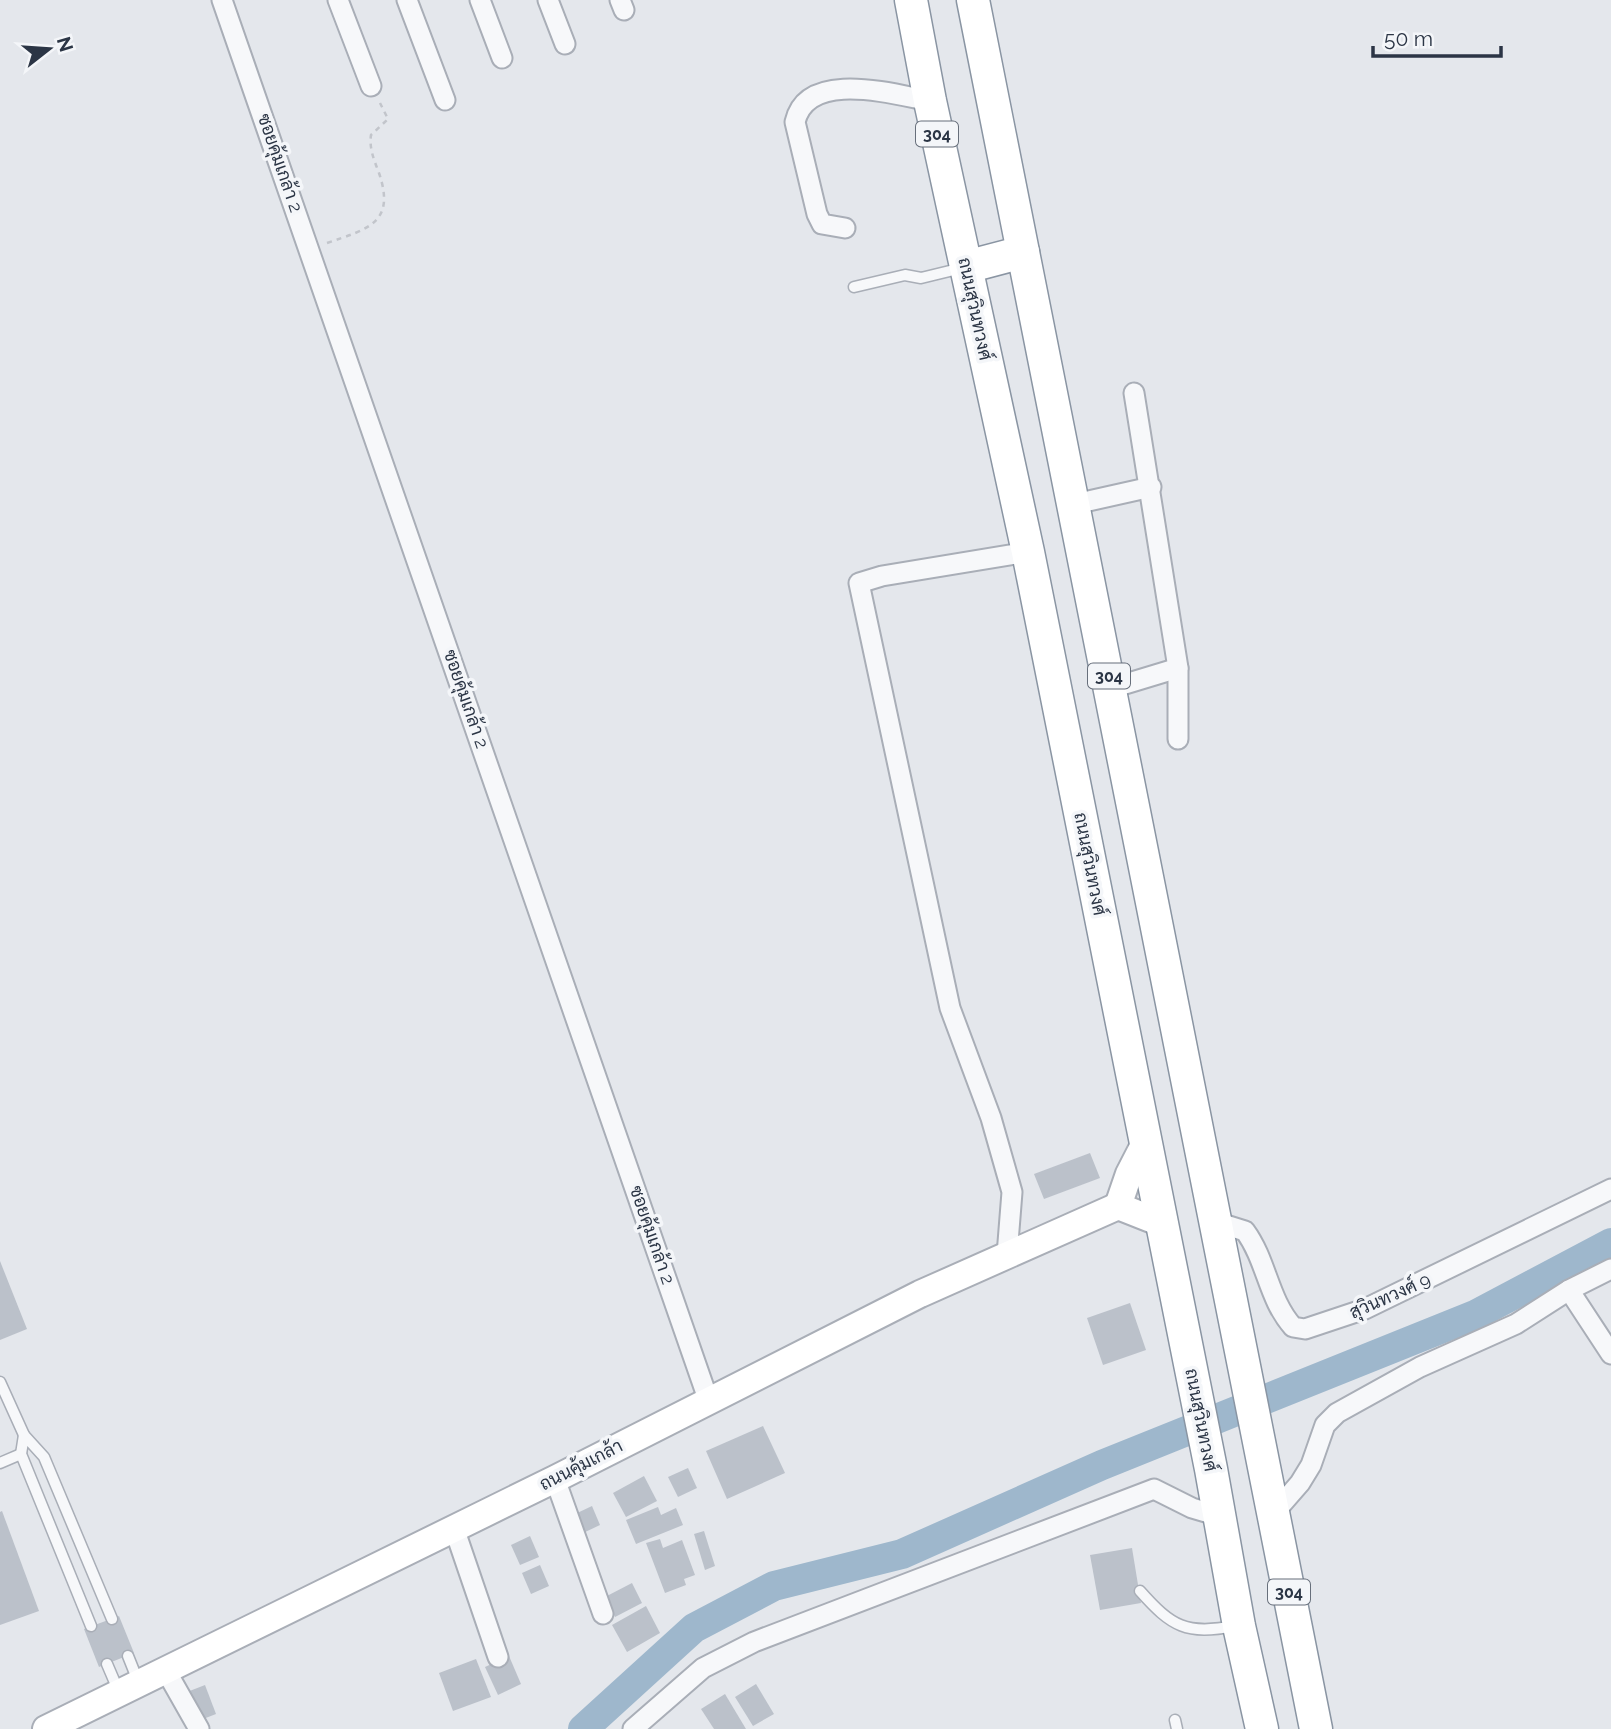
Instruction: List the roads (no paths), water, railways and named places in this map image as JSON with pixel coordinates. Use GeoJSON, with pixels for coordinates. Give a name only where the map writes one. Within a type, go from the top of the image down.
{"type":"FeatureCollection","features":[{"type":"Feature","properties":{"kind":"highway","name":"ถนนสุวินทวงศ์"},"geometry":{"type":"LineString","coordinates":[[911,0],[930,101],[1028,552],[1212,1469],[1239,1626],[1262,1729]]}},
{"type":"Feature","properties":{"kind":"highway","name":"304"},"geometry":{"type":"LineString","coordinates":[[973,0],[1112,688],[1213,1221],[1263,1454],[1317,1729]]}},
{"type":"Feature","properties":{"kind":"highway"},"geometry":{"type":"LineString","coordinates":[[966,267],[1023,253]]}},
{"type":"Feature","properties":{"kind":"main road"},"geometry":{"type":"LineString","coordinates":[[1146,1142],[1129,1174],[1118,1206],[1161,1223]]}},
{"type":"Feature","properties":{"kind":"main road","name":"ถนนคุ้มเกล้า"},"geometry":{"type":"LineString","coordinates":[[46,1729],[555,1479],[708,1399],[920,1294],[1118,1206]]}},
{"type":"Feature","properties":{"kind":"street","name":"ซอยคุ้มเกล้า 2"},"geometry":{"type":"LineString","coordinates":[[222,0],[708,1399]]}},
{"type":"Feature","properties":{"kind":"street"},"geometry":{"type":"LineString","coordinates":[[338,0],[372,86]]}},
{"type":"Feature","properties":{"kind":"street"},"geometry":{"type":"LineString","coordinates":[[407,0],[446,100]]}},
{"type":"Feature","properties":{"kind":"street"},"geometry":{"type":"LineString","coordinates":[[480,0],[502,58]]}},
{"type":"Feature","properties":{"kind":"street"},"geometry":{"type":"LineString","coordinates":[[548,0],[565,44]]}},
{"type":"Feature","properties":{"kind":"street"},"geometry":{"type":"LineString","coordinates":[[845,229],[822,224],[817,214],[795,122],[798,110],[815,94],[836,89],[871,91],[930,101]]}},
{"type":"Feature","properties":{"kind":"street"},"geometry":{"type":"LineString","coordinates":[[1134,393],[1178,668],[1178,739]]}},
{"type":"Feature","properties":{"kind":"street"},"geometry":{"type":"LineString","coordinates":[[1075,504],[1151,487]]}},
{"type":"Feature","properties":{"kind":"street"},"geometry":{"type":"LineString","coordinates":[[1007,1255],[1012,1192],[991,1118],[950,1009],[859,583],[882,576],[1028,552]]}},
{"type":"Feature","properties":{"kind":"street"},"geometry":{"type":"LineString","coordinates":[[1112,688],[1178,668]]}},
{"type":"Feature","properties":{"kind":"street","name":"สุวินทวงศ์ 9"},"geometry":{"type":"LineString","coordinates":[[1213,1221],[1245,1231],[1260,1255],[1281,1314],[1293,1327],[1305,1329],[1365,1309],[1611,1189]]}},
{"type":"Feature","properties":{"kind":"street"},"geometry":{"type":"LineString","coordinates":[[1273,1514],[1300,1483],[1311,1465],[1325,1426],[1337,1413],[1420,1367],[1516,1324],[1569,1290],[1608,1275]]}},
{"type":"Feature","properties":{"kind":"street"},"geometry":{"type":"LineString","coordinates":[[1569,1290],[1611,1354]]}},
{"type":"Feature","properties":{"kind":"street"},"geometry":{"type":"LineString","coordinates":[[555,1479],[603,1614]]}},
{"type":"Feature","properties":{"kind":"street"},"geometry":{"type":"LineString","coordinates":[[633,1729],[704,1668],[754,1642],[1154,1489],[1192,1508],[1219,1516]]}},
{"type":"Feature","properties":{"kind":"street"},"geometry":{"type":"LineString","coordinates":[[454,1528],[498,1657]]}},
{"type":"Feature","properties":{"kind":"street"},"geometry":{"type":"LineString","coordinates":[[165,1669],[198,1729]]}},
{"type":"Feature","properties":{"kind":"lane"},"geometry":{"type":"LineString","coordinates":[[854,287],[905,275],[921,278],[966,267]]}},
{"type":"Feature","properties":{"kind":"lane"},"geometry":{"type":"LineString","coordinates":[[0,1382],[24,1436],[44,1457],[112,1619]]}},
{"type":"Feature","properties":{"kind":"lane"},"geometry":{"type":"LineString","coordinates":[[24,1436],[21,1454],[91,1626]]}},
{"type":"Feature","properties":{"kind":"lane"},"geometry":{"type":"LineString","coordinates":[[0,1463],[21,1454]]}},
{"type":"Feature","properties":{"kind":"lane"},"geometry":{"type":"LineString","coordinates":[[1140,1591],[1174,1625],[1207,1631],[1239,1626]]}},
{"type":"Feature","properties":{"kind":"lane"},"geometry":{"type":"LineString","coordinates":[[128,1656],[129,1688]]}},
{"type":"Feature","properties":{"kind":"lane"},"geometry":{"type":"LineString","coordinates":[[107,1664],[129,1688]]}},
{"type":"Feature","properties":{"kind":"waterway"},"geometry":{"type":"LineString","coordinates":[[583,1729],[694,1628],[774,1586],[902,1554],[1102,1465],[1475,1315],[1611,1243]]}}]}
